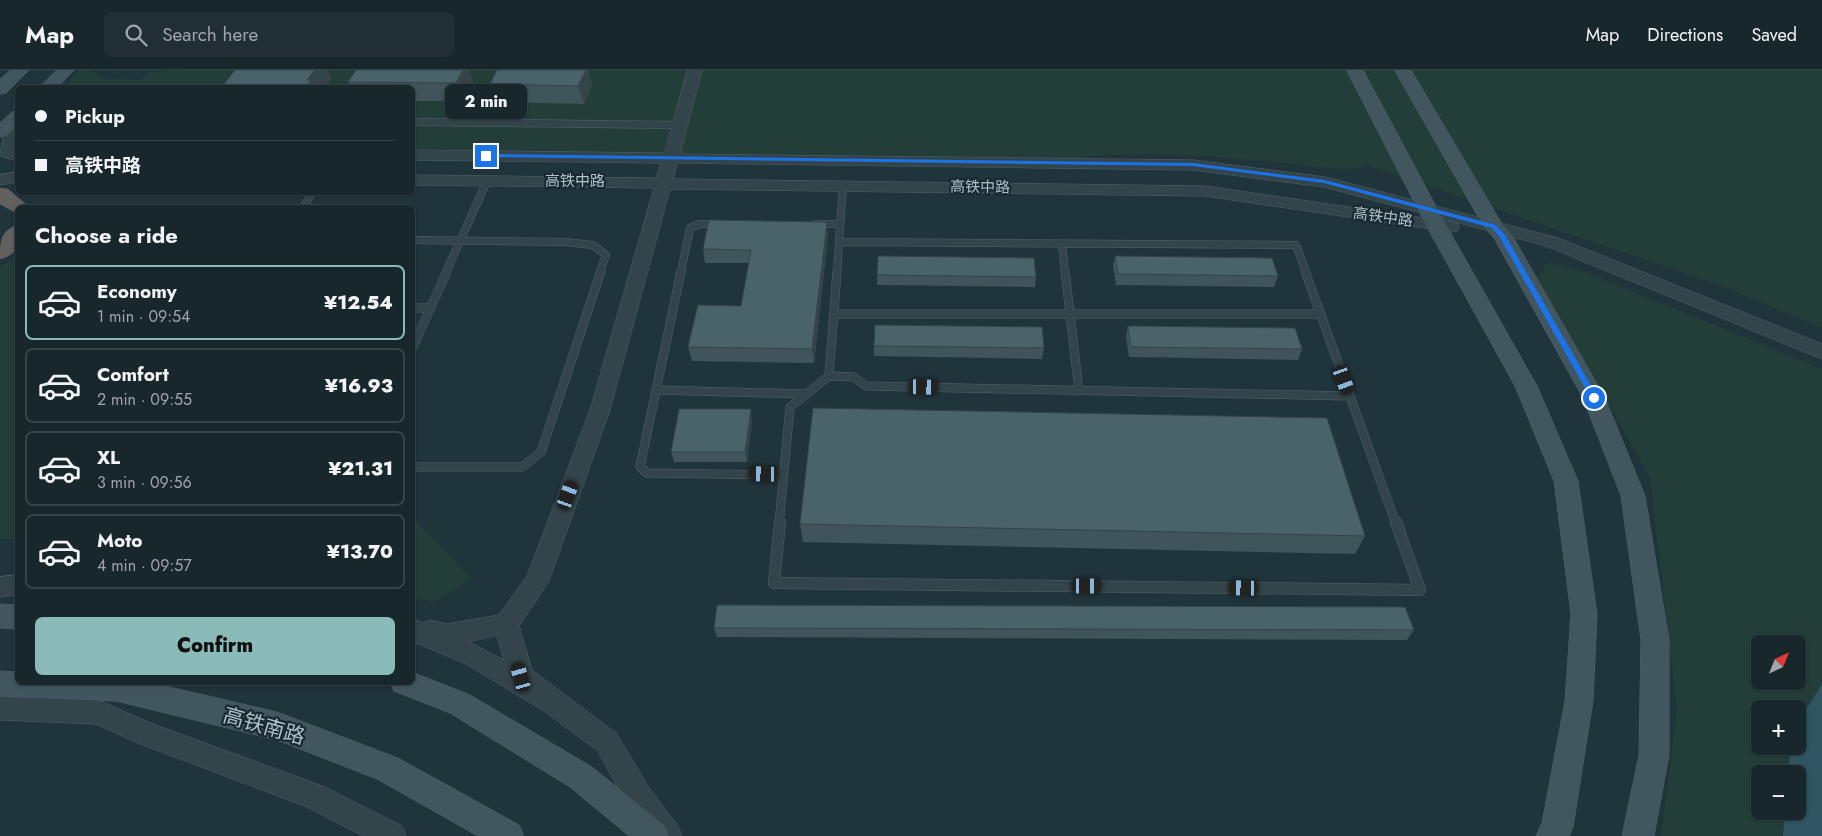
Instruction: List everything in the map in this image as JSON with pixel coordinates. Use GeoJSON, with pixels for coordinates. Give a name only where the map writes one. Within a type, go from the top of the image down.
{"type":"FeatureCollection","features":[{"type":"Feature","properties":{"kind":"highway"},"geometry":{"type":"LineString","coordinates":[[0,194],[15,205]]}},
{"type":"Feature","properties":{"kind":"highway"},"geometry":{"type":"LineString","coordinates":[[0,252],[6,249],[15,236]]}},
{"type":"Feature","properties":{"kind":"main road"},"geometry":{"type":"LineString","coordinates":[[0,90],[21,70]]}},
{"type":"Feature","properties":{"kind":"main road"},"geometry":{"type":"LineString","coordinates":[[50,85],[66,70]]}},
{"type":"Feature","properties":{"kind":"main road"},"geometry":{"type":"LineString","coordinates":[[1355,70],[1432,217],[1526,386],[1566,481],[1584,614],[1579,701],[1557,827],[1552,836]]}},
{"type":"Feature","properties":{"kind":"main road"},"geometry":{"type":"LineString","coordinates":[[1403,70],[1594,398],[1633,496],[1655,640],[1654,755],[1638,836]]}},
{"type":"Feature","properties":{"kind":"main road"},"geometry":{"type":"LineString","coordinates":[[0,132],[15,118]]}},
{"type":"Feature","properties":{"kind":"main road"},"geometry":{"type":"LineString","coordinates":[[0,616],[15,617]]}},
{"type":"Feature","properties":{"kind":"main road","name":"高铁南路"},"geometry":{"type":"LineString","coordinates":[[0,684],[15,684]]}},
{"type":"Feature","properties":{"kind":"main road","name":"高铁南路"},"geometry":{"type":"LineString","coordinates":[[42,685],[116,688],[277,726],[387,768],[508,836]]}},
{"type":"Feature","properties":{"kind":"main road"},"geometry":{"type":"LineString","coordinates":[[412,685],[460,704],[581,777],[653,836]]}},
{"type":"Feature","properties":{"kind":"street"},"geometry":{"type":"LineString","coordinates":[[415,629],[447,635],[506,624],[537,581],[600,410],[695,70]]}},
{"type":"Feature","properties":{"kind":"street"},"geometry":{"type":"LineString","coordinates":[[15,122],[12,139],[5,152],[15,155]]}},
{"type":"Feature","properties":{"kind":"street","name":"高铁中路"},"geometry":{"type":"LineString","coordinates":[[415,155],[1193,164],[1325,182],[1432,217]]}},
{"type":"Feature","properties":{"kind":"street"},"geometry":{"type":"LineString","coordinates":[[0,157],[15,156]]}},
{"type":"Feature","properties":{"kind":"street","name":"高铁中路"},"geometry":{"type":"LineString","coordinates":[[415,166],[608,168],[669,158]]}},
{"type":"Feature","properties":{"kind":"street"},"geometry":{"type":"LineString","coordinates":[[0,180],[15,177]]}},
{"type":"Feature","properties":{"kind":"street","name":"高铁中路"},"geometry":{"type":"LineString","coordinates":[[415,180],[1206,191],[1432,217],[1552,242],[1822,352]]}},
{"type":"Feature","properties":{"kind":"street"},"geometry":{"type":"LineString","coordinates":[[0,588],[15,586]]}},
{"type":"Feature","properties":{"kind":"street"},"geometry":{"type":"LineString","coordinates":[[506,624],[521,677],[553,703],[608,742],[640,798],[668,836]]}},
{"type":"Feature","properties":{"kind":"street"},"geometry":{"type":"LineString","coordinates":[[415,629],[475,656],[553,703]]}},
{"type":"Feature","properties":{"kind":"street"},"geometry":{"type":"LineString","coordinates":[[42,685],[148,734],[315,796],[392,836]]}},
{"type":"Feature","properties":{"kind":"street"},"geometry":{"type":"LineString","coordinates":[[0,708],[98,712]]}},
{"type":"Feature","properties":{"kind":"lane"},"geometry":{"type":"LineString","coordinates":[[415,122],[679,125]]}},
{"type":"Feature","properties":{"kind":"lane"},"geometry":{"type":"LineString","coordinates":[[415,343],[487,180]]}},
{"type":"Feature","properties":{"kind":"lane"},"geometry":{"type":"LineString","coordinates":[[829,376],[843,185]]}},
{"type":"Feature","properties":{"kind":"lane"},"geometry":{"type":"LineString","coordinates":[[728,224],[700,224],[690,228],[640,467],[647,473],[784,475]]}},
{"type":"Feature","properties":{"kind":"lane"},"geometry":{"type":"LineString","coordinates":[[803,224],[840,224]]}},
{"type":"Feature","properties":{"kind":"lane"},"geometry":{"type":"LineString","coordinates":[[415,240],[593,245],[606,256],[541,452],[522,467],[415,467]]}},
{"type":"Feature","properties":{"kind":"lane"},"geometry":{"type":"LineString","coordinates":[[839,242],[1296,245],[1420,590],[774,583],[790,407],[829,376],[854,377],[866,386],[1350,396]]}},
{"type":"Feature","properties":{"kind":"lane"},"geometry":{"type":"LineString","coordinates":[[1062,244],[1079,391]]}},
{"type":"Feature","properties":{"kind":"lane"},"geometry":{"type":"LineString","coordinates":[[415,308],[431,308]]}},
{"type":"Feature","properties":{"kind":"lane"},"geometry":{"type":"LineString","coordinates":[[834,314],[1320,314]]}},
{"type":"Feature","properties":{"kind":"lane"},"geometry":{"type":"LineString","coordinates":[[656,390],[805,394]]}},
{"type":"Feature","properties":{"kind":"green space"},"geometry":{"type":"Polygon","coordinates":[[[80,70],[91,70],[106,79],[141,80],[149,72],[179,70],[1822,70],[1822,328],[1720,285],[1366,165],[1350,170],[1210,156],[1139,154],[1069,159],[415,149],[415,85],[65,85],[80,70]]]}},
{"type":"Feature","properties":{"kind":"green space"},"geometry":{"type":"Polygon","coordinates":[[[15,258],[15,539],[0,539],[0,266],[15,258]]]}},
{"type":"Feature","properties":{"kind":"green space"},"geometry":{"type":"Polygon","coordinates":[[[1548,262],[1585,272],[1822,369],[1822,836],[1661,836],[1677,709],[1650,476],[1536,278],[1548,262]]]}},
{"type":"Feature","properties":{"kind":"green space"},"geometry":{"type":"Polygon","coordinates":[[[415,519],[472,579],[434,602],[415,598],[415,519]]]}},
{"type":"Feature","properties":{"kind":"water"},"geometry":{"type":"Polygon","coordinates":[[[1822,684],[1822,836],[1783,836],[1784,820],[1806,820],[1806,765],[1789,765],[1790,755],[1806,755],[1806,710],[1822,684]]]}},
{"type":"Feature","properties":{"kind":"building"},"geometry":{"type":"Polygon","coordinates":[[[235,70],[315,70],[307,80],[311,80],[308,85],[223,85],[235,70]]]}},
{"type":"Feature","properties":{"kind":"building"},"geometry":{"type":"Polygon","coordinates":[[[356,70],[463,70],[456,83],[348,82],[356,70]]]}},
{"type":"Feature","properties":{"kind":"building"},"geometry":{"type":"Polygon","coordinates":[[[497,70],[586,70],[578,86],[490,84],[497,70]]]}},
{"type":"Feature","properties":{"kind":"building"},"geometry":{"type":"Polygon","coordinates":[[[709,220],[827,222],[812,349],[688,347],[698,305],[741,306],[751,250],[703,249],[709,220]]]}},
{"type":"Feature","properties":{"kind":"building"},"geometry":{"type":"Polygon","coordinates":[[[878,256],[1034,258],[1036,277],[877,275],[878,256]]]}},
{"type":"Feature","properties":{"kind":"building"},"geometry":{"type":"Polygon","coordinates":[[[1115,256],[1272,258],[1278,276],[1118,274],[1115,256]]]}},
{"type":"Feature","properties":{"kind":"building"},"geometry":{"type":"Polygon","coordinates":[[[875,325],[1042,327],[1044,348],[874,346],[875,325]]]}},
{"type":"Feature","properties":{"kind":"building"},"geometry":{"type":"Polygon","coordinates":[[[1128,326],[1295,328],[1302,349],[1131,347],[1128,326]]]}},
{"type":"Feature","properties":{"kind":"building"},"geometry":{"type":"Polygon","coordinates":[[[813,408],[1327,418],[1365,536],[800,524],[813,408]]]}},
{"type":"Feature","properties":{"kind":"building"},"geometry":{"type":"Polygon","coordinates":[[[679,409],[751,409],[745,452],[671,452],[679,409]]]}},
{"type":"Feature","properties":{"kind":"building"},"geometry":{"type":"Polygon","coordinates":[[[717,605],[1405,607],[1414,630],[714,628],[717,605]]]}},
{"type":"Feature","properties":{"kind":"route"},"geometry":{"type":"LineString","coordinates":[[486,156],[1193,164],[1325,182],[1494,227],[1502,235],[1594,398]]}}]}
